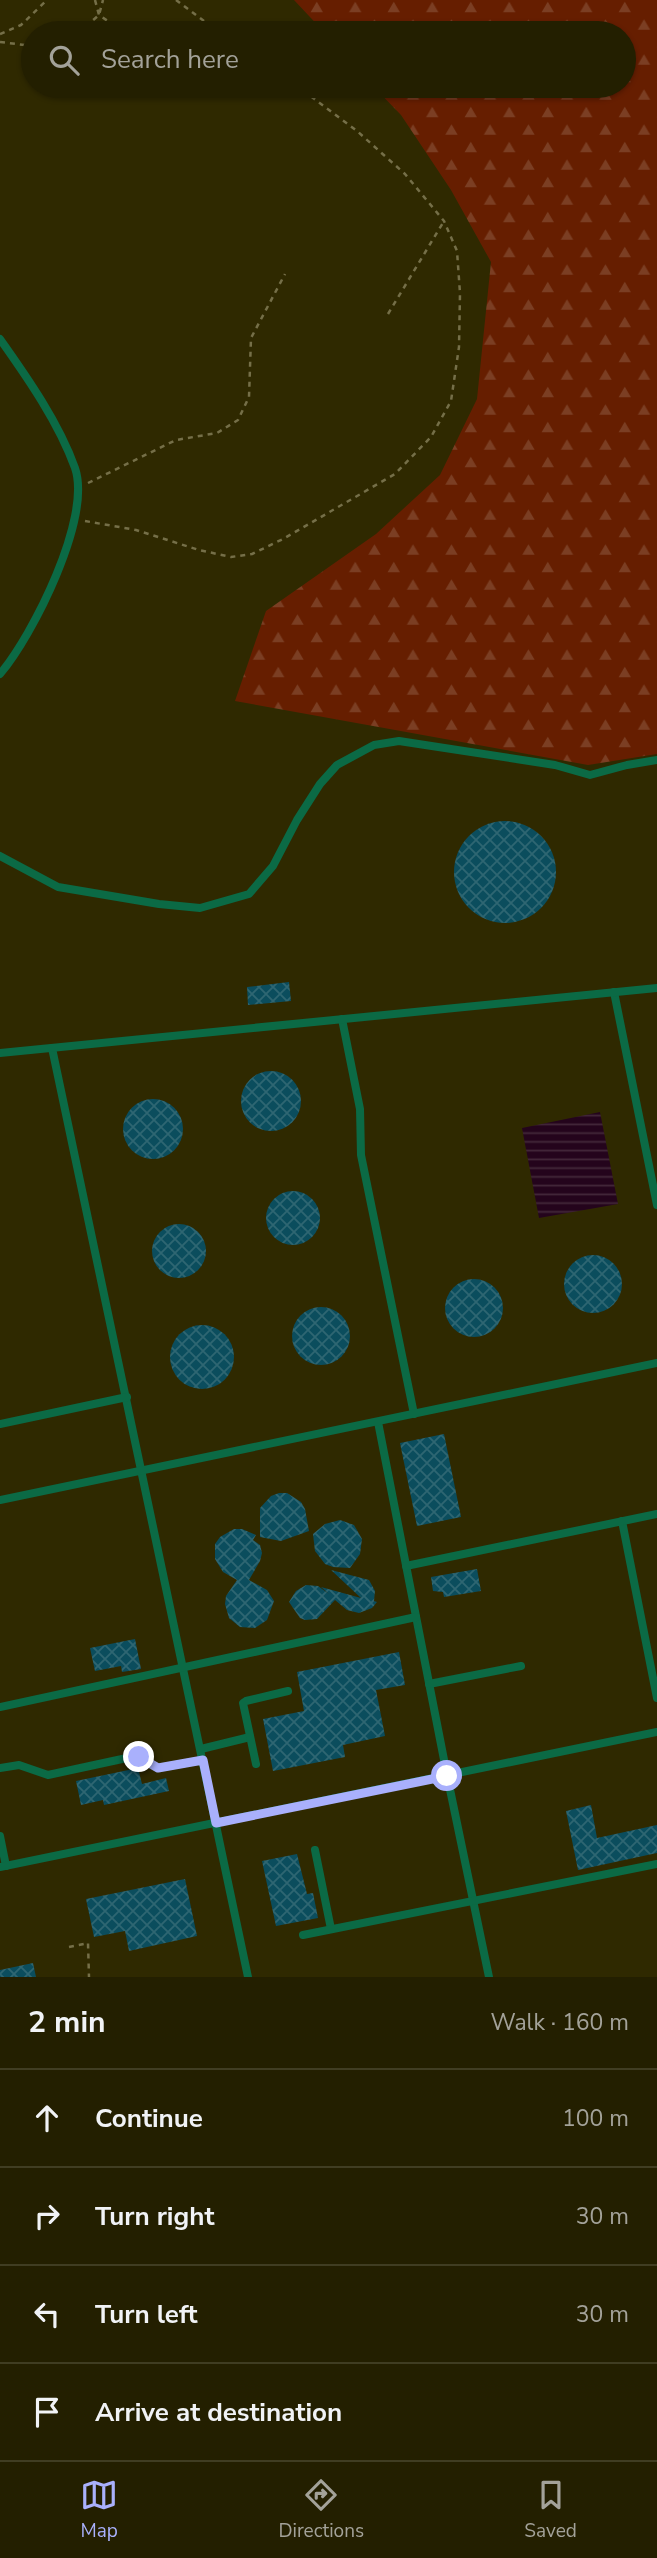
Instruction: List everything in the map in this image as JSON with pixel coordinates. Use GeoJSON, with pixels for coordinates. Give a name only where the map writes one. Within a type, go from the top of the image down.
{"type":"FeatureCollection","features":[{"type":"Feature","properties":{"kind":"lane"},"geometry":{"type":"LineString","coordinates":[[0,339],[28,378],[59,435],[75,468],[79,487],[75,519],[51,586],[34,622],[0,674]]}},
{"type":"Feature","properties":{"kind":"lane"},"geometry":{"type":"LineString","coordinates":[[0,856],[58,887],[200,908],[249,894],[274,866],[296,820],[320,784],[337,765],[374,745],[399,741],[555,765],[590,775],[657,760]]}},
{"type":"Feature","properties":{"kind":"lane"},"geometry":{"type":"LineString","coordinates":[[0,1053],[657,988]]}},
{"type":"Feature","properties":{"kind":"lane"},"geometry":{"type":"LineString","coordinates":[[614,992],[657,1205]]}},
{"type":"Feature","properties":{"kind":"lane"},"geometry":{"type":"LineString","coordinates":[[342,1019],[360,1109],[360,1155],[414,1414]]}},
{"type":"Feature","properties":{"kind":"lane"},"geometry":{"type":"LineString","coordinates":[[52,1048],[248,1977]]}},
{"type":"Feature","properties":{"kind":"lane"},"geometry":{"type":"LineString","coordinates":[[0,1500],[657,1363]]}},
{"type":"Feature","properties":{"kind":"lane"},"geometry":{"type":"LineString","coordinates":[[0,1424],[127,1397]]}},
{"type":"Feature","properties":{"kind":"lane"},"geometry":{"type":"LineString","coordinates":[[378,1422],[489,1977]]}},
{"type":"Feature","properties":{"kind":"lane"},"geometry":{"type":"LineString","coordinates":[[406,1566],[657,1514]]}},
{"type":"Feature","properties":{"kind":"lane"},"geometry":{"type":"LineString","coordinates":[[622,1521],[657,1698]]}},
{"type":"Feature","properties":{"kind":"lane"},"geometry":{"type":"LineString","coordinates":[[0,1707],[416,1617]]}},
{"type":"Feature","properties":{"kind":"lane"},"geometry":{"type":"LineString","coordinates":[[429,1685],[522,1666]]}},
{"type":"Feature","properties":{"kind":"lane"},"geometry":{"type":"LineString","coordinates":[[256,1764],[243,1707],[246,1700],[288,1691]]}},
{"type":"Feature","properties":{"kind":"lane"},"geometry":{"type":"LineString","coordinates":[[0,1836],[3,1866],[657,1732]]}},
{"type":"Feature","properties":{"kind":"lane"},"geometry":{"type":"LineString","coordinates":[[201,1749],[250,1737]]}},
{"type":"Feature","properties":{"kind":"lane"},"geometry":{"type":"LineString","coordinates":[[0,1768],[19,1765],[48,1775],[136,1756],[158,1768],[203,1760]]}},
{"type":"Feature","properties":{"kind":"lane"},"geometry":{"type":"LineString","coordinates":[[315,1850],[331,1929]]}},
{"type":"Feature","properties":{"kind":"lane"},"geometry":{"type":"LineString","coordinates":[[303,1934],[657,1864]]}},
{"type":"Feature","properties":{"kind":"path"},"geometry":{"type":"LineString","coordinates":[[25,21],[47,0]]}},
{"type":"Feature","properties":{"kind":"path"},"geometry":{"type":"LineString","coordinates":[[95,0],[99,15],[108,21]]}},
{"type":"Feature","properties":{"kind":"path"},"geometry":{"type":"LineString","coordinates":[[92,21],[99,15],[103,0]]}},
{"type":"Feature","properties":{"kind":"path"},"geometry":{"type":"LineString","coordinates":[[176,0],[204,21]]}},
{"type":"Feature","properties":{"kind":"path"},"geometry":{"type":"LineString","coordinates":[[0,34],[21,25]]}},
{"type":"Feature","properties":{"kind":"path"},"geometry":{"type":"LineString","coordinates":[[0,42],[21,45]]}},
{"type":"Feature","properties":{"kind":"path"},"geometry":{"type":"LineString","coordinates":[[75,519],[136,530],[198,550],[231,557],[252,554],[395,474],[431,437],[451,401],[459,347],[460,293],[457,251],[444,221],[405,174],[357,131],[313,98]]}},
{"type":"Feature","properties":{"kind":"path"},"geometry":{"type":"LineString","coordinates":[[388,314],[444,221]]}},
{"type":"Feature","properties":{"kind":"path"},"geometry":{"type":"LineString","coordinates":[[79,487],[117,471],[176,440],[217,433],[238,419],[249,397],[251,338],[285,274]]}},
{"type":"Feature","properties":{"kind":"path"},"geometry":{"type":"LineString","coordinates":[[69,1947],[88,1943],[89,1977]]}},
{"type":"Feature","properties":{"kind":"green space"},"geometry":{"type":"Polygon","coordinates":[[[294,0],[657,0],[657,754],[588,765],[235,701],[266,611],[376,534],[440,475],[477,399],[491,262],[451,190],[401,115],[385,98],[636,98],[636,21],[314,21],[294,0]]]}},
{"type":"Feature","properties":{"kind":"shaded area"},"geometry":{"type":"Polygon","coordinates":[[[600,1112],[618,1204],[539,1218],[522,1128],[600,1112]]]}},
{"type":"Feature","properties":{"kind":"building"},"geometry":{"type":"Polygon","coordinates":[[[505,821],[534,829],[548,843],[556,872],[548,901],[534,915],[505,923],[476,915],[462,901],[454,872],[462,843],[476,829],[505,821]]]}},
{"type":"Feature","properties":{"kind":"building"},"geometry":{"type":"Polygon","coordinates":[[[289,982],[291,1001],[248,1005],[247,987],[289,982]]]}},
{"type":"Feature","properties":{"kind":"building"},"geometry":{"type":"Polygon","coordinates":[[[265,1071],[277,1071],[296,1084],[301,1101],[299,1113],[288,1126],[277,1131],[265,1131],[246,1118],[241,1107],[241,1095],[254,1076],[265,1071]]]}},
{"type":"Feature","properties":{"kind":"building"},"geometry":{"type":"Polygon","coordinates":[[[147,1099],[159,1099],[178,1112],[183,1129],[181,1141],[170,1154],[159,1159],[147,1159],[128,1146],[123,1135],[123,1123],[136,1104],[147,1099]]]}},
{"type":"Feature","properties":{"kind":"building"},"geometry":{"type":"Polygon","coordinates":[[[293,1191],[312,1199],[320,1218],[312,1237],[293,1245],[274,1237],[266,1218],[274,1199],[293,1191]]]}},
{"type":"Feature","properties":{"kind":"building"},"geometry":{"type":"Polygon","coordinates":[[[179,1224],[198,1232],[206,1251],[198,1270],[179,1278],[160,1270],[152,1251],[160,1232],[179,1224]]]}},
{"type":"Feature","properties":{"kind":"building"},"geometry":{"type":"Polygon","coordinates":[[[587,1255],[599,1255],[614,1263],[622,1278],[622,1290],[614,1305],[599,1313],[587,1313],[572,1305],[564,1290],[564,1278],[572,1263],[587,1255]]]}},
{"type":"Feature","properties":{"kind":"building"},"geometry":{"type":"Polygon","coordinates":[[[468,1279],[480,1279],[495,1287],[503,1302],[503,1314],[495,1329],[480,1337],[468,1337],[453,1329],[445,1314],[445,1302],[453,1287],[468,1279]]]}},
{"type":"Feature","properties":{"kind":"building"},"geometry":{"type":"Polygon","coordinates":[[[315,1307],[327,1307],[342,1315],[350,1330],[350,1342],[342,1357],[327,1365],[315,1365],[300,1357],[292,1342],[292,1330],[300,1315],[315,1307]]]}},
{"type":"Feature","properties":{"kind":"building"},"geometry":{"type":"Polygon","coordinates":[[[196,1325],[208,1325],[225,1334],[232,1345],[232,1369],[225,1380],[208,1389],[196,1389],[184,1384],[175,1375],[170,1363],[170,1351],[175,1339],[184,1330],[196,1325]]]}},
{"type":"Feature","properties":{"kind":"building"},"geometry":{"type":"Polygon","coordinates":[[[444,1434],[461,1517],[417,1526],[400,1443],[444,1434]]]}},
{"type":"Feature","properties":{"kind":"building"},"geometry":{"type":"Polygon","coordinates":[[[287,1493],[301,1502],[309,1531],[281,1541],[260,1537],[260,1508],[271,1496],[287,1493]]]}},
{"type":"Feature","properties":{"kind":"building"},"geometry":{"type":"Polygon","coordinates":[[[340,1520],[354,1525],[362,1539],[360,1554],[350,1568],[325,1564],[315,1551],[313,1534],[325,1524],[340,1520]]]}},
{"type":"Feature","properties":{"kind":"building"},"geometry":{"type":"Polygon","coordinates":[[[234,1529],[242,1529],[256,1535],[253,1540],[260,1545],[262,1553],[249,1580],[267,1590],[274,1601],[267,1620],[255,1628],[240,1627],[229,1618],[226,1596],[237,1580],[223,1572],[215,1559],[215,1544],[220,1537],[234,1529]]]}},
{"type":"Feature","properties":{"kind":"building"},"geometry":{"type":"Polygon","coordinates":[[[477,1569],[481,1591],[444,1597],[443,1592],[433,1591],[431,1577],[477,1569]]]}},
{"type":"Feature","properties":{"kind":"building"},"geometry":{"type":"Polygon","coordinates":[[[331,1570],[369,1580],[375,1591],[374,1601],[377,1602],[372,1608],[359,1613],[347,1610],[335,1600],[317,1619],[300,1618],[289,1602],[296,1591],[306,1585],[318,1586],[329,1594],[321,1587],[361,1598],[331,1570]]]}},
{"type":"Feature","properties":{"kind":"building"},"geometry":{"type":"Polygon","coordinates":[[[135,1639],[141,1669],[122,1672],[121,1666],[95,1671],[90,1648],[135,1639]]]}},
{"type":"Feature","properties":{"kind":"building"},"geometry":{"type":"Polygon","coordinates":[[[399,1652],[405,1685],[376,1690],[385,1736],[343,1745],[345,1757],[273,1771],[263,1719],[304,1711],[297,1672],[399,1652]]]}},
{"type":"Feature","properties":{"kind":"building"},"geometry":{"type":"Polygon","coordinates":[[[138,1768],[142,1784],[166,1778],[169,1791],[104,1805],[103,1800],[81,1805],[76,1781],[138,1768]]]}},
{"type":"Feature","properties":{"kind":"building"},"geometry":{"type":"Polygon","coordinates":[[[591,1805],[597,1838],[657,1825],[657,1853],[578,1870],[566,1811],[591,1805]]]}},
{"type":"Feature","properties":{"kind":"building"},"geometry":{"type":"Polygon","coordinates":[[[297,1854],[307,1894],[313,1893],[318,1918],[276,1926],[262,1861],[297,1854]]]}},
{"type":"Feature","properties":{"kind":"building"},"geometry":{"type":"Polygon","coordinates":[[[185,1879],[197,1936],[129,1951],[125,1931],[94,1937],[86,1899],[185,1879]]]}},
{"type":"Feature","properties":{"kind":"building"},"geometry":{"type":"Polygon","coordinates":[[[33,1963],[36,1977],[0,1977],[0,1970],[33,1963]]]}},
{"type":"Feature","properties":{"kind":"route"},"geometry":{"type":"LineString","coordinates":[[139,1757],[158,1768],[203,1760],[216,1823],[447,1776]]}}]}
